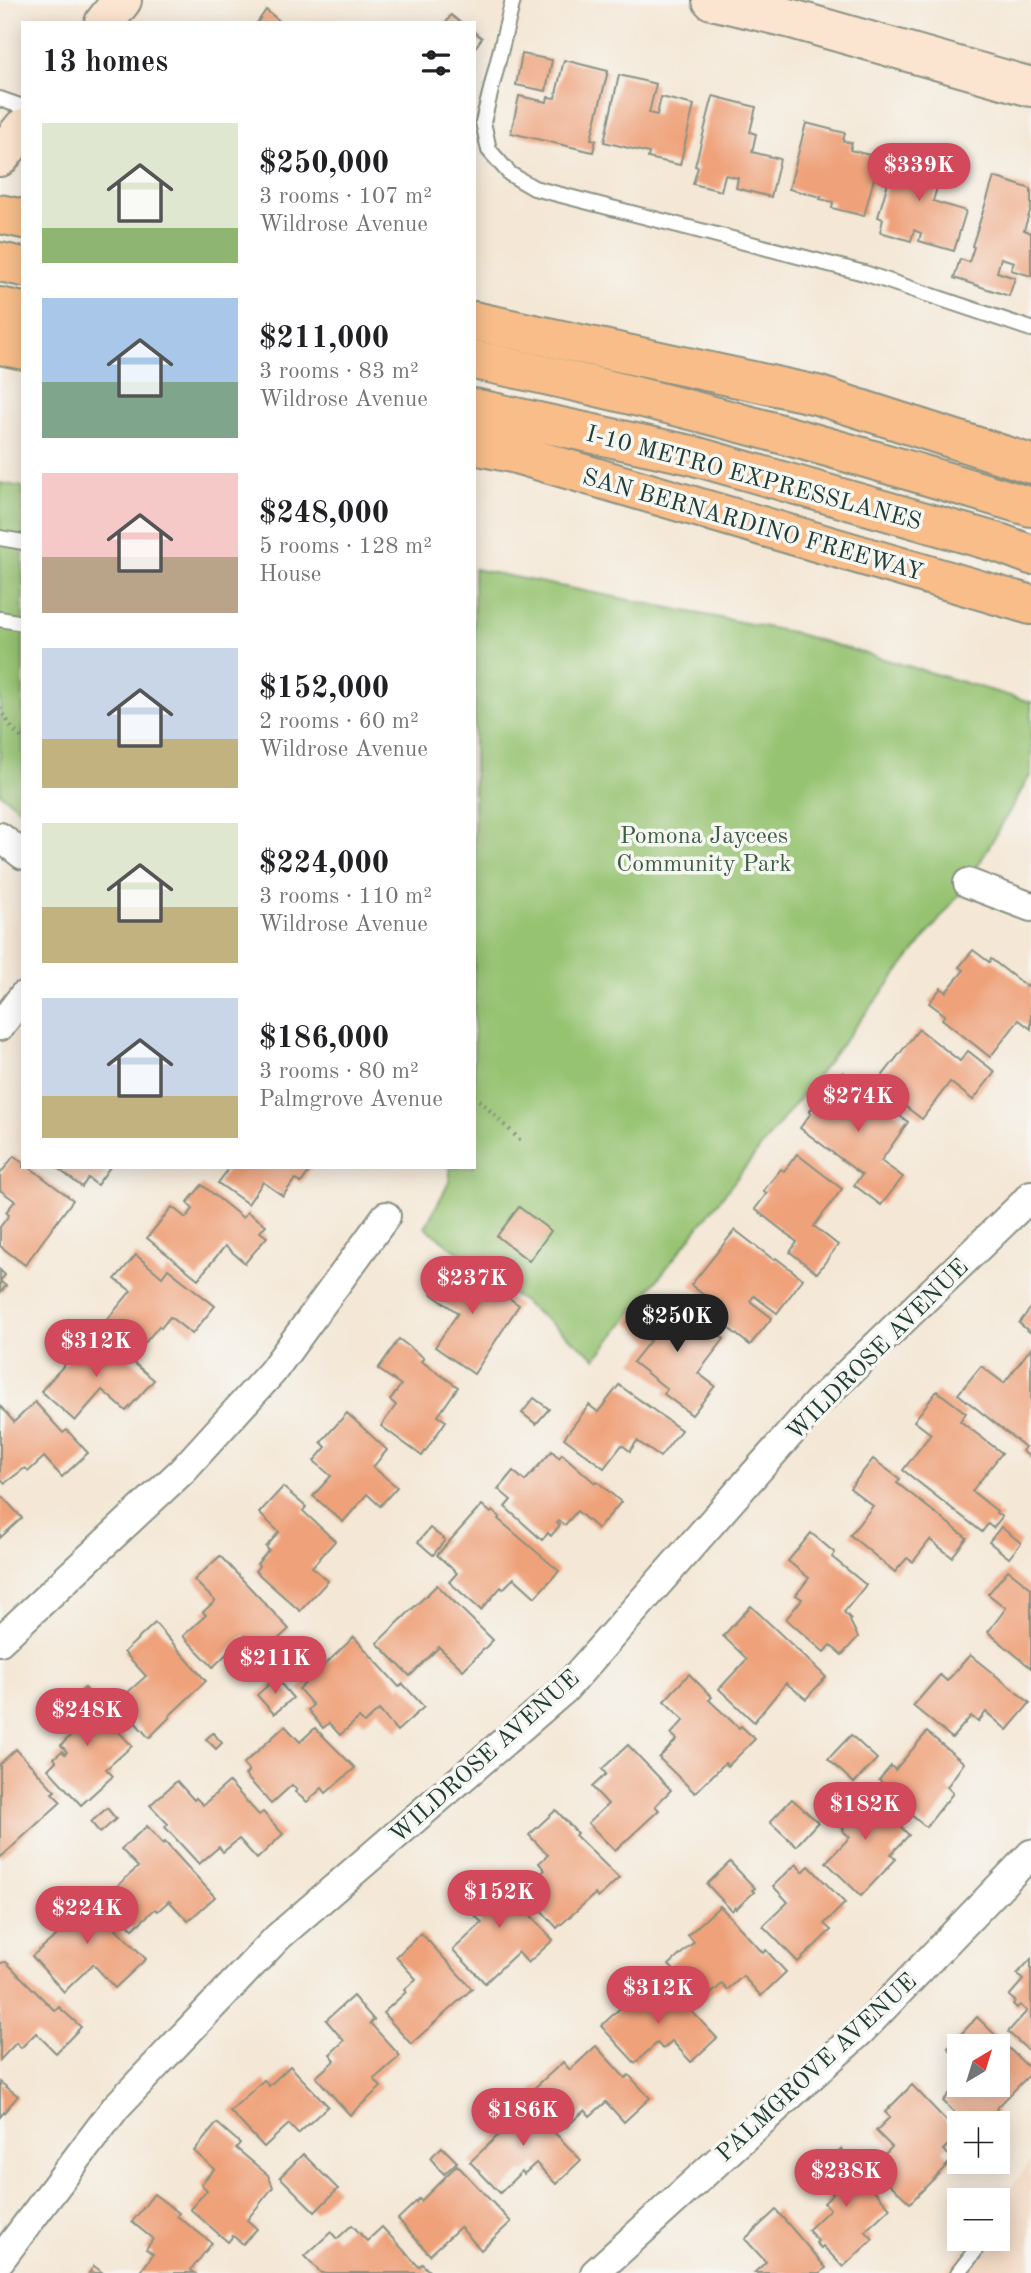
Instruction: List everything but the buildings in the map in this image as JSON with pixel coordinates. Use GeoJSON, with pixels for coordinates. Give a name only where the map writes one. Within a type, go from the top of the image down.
{"type":"FeatureCollection","features":[{"type":"Feature","properties":{"kind":"highway"},"geometry":{"type":"LineString","coordinates":[[0,262],[21,267]]}},
{"type":"Feature","properties":{"kind":"highway"},"geometry":{"type":"LineString","coordinates":[[0,307],[21,312]]}},
{"type":"Feature","properties":{"kind":"highway"},"geometry":{"type":"LineString","coordinates":[[476,321],[817,395],[1031,464]]}},
{"type":"Feature","properties":{"kind":"highway"},"geometry":{"type":"LineString","coordinates":[[0,345],[21,350]]}},
{"type":"Feature","properties":{"kind":"highway","name":"I-10 METRO EXPRESSLANES"},"geometry":{"type":"LineString","coordinates":[[476,360],[578,381],[838,448],[1031,507]]}},
{"type":"Feature","properties":{"kind":"highway","name":"I-10 METRO EXPRESSLANES"},"geometry":{"type":"LineString","coordinates":[[476,408],[691,455],[1002,544],[1031,555]]}},
{"type":"Feature","properties":{"kind":"highway","name":"SAN BERNARDINO FREEWAY"},"geometry":{"type":"LineString","coordinates":[[476,445],[516,454],[1031,606]]}},
{"type":"Feature","properties":{"kind":"main road"},"geometry":{"type":"LineString","coordinates":[[106,21],[122,0]]}},
{"type":"Feature","properties":{"kind":"main road"},"geometry":{"type":"LineString","coordinates":[[712,0],[794,9],[1031,87]]}},
{"type":"Feature","properties":{"kind":"main road"},"geometry":{"type":"LineString","coordinates":[[0,157],[21,131]]}},
{"type":"Feature","properties":{"kind":"street"},"geometry":{"type":"LineString","coordinates":[[0,837],[21,853]]}},
{"type":"Feature","properties":{"kind":"street"},"geometry":{"type":"LineString","coordinates":[[968,883],[1031,907]]}},
{"type":"Feature","properties":{"kind":"street"},"geometry":{"type":"LineString","coordinates":[[0,1026],[21,999]]}},
{"type":"Feature","properties":{"kind":"street","name":"WILDROSE AVENUE"},"geometry":{"type":"LineString","coordinates":[[0,2260],[116,2108],[278,1937],[564,1690],[817,1403],[1031,1195]]}},
{"type":"Feature","properties":{"kind":"street"},"geometry":{"type":"LineString","coordinates":[[0,1642],[182,1471],[227,1422],[272,1372],[386,1216]]}},
{"type":"Feature","properties":{"kind":"street","name":"PALMGROVE AVENUE"},"geometry":{"type":"LineString","coordinates":[[595,2273],[860,2032],[1031,1854]]}},
{"type":"Feature","properties":{"kind":"lane"},"geometry":{"type":"LineString","coordinates":[[513,0],[483,122],[489,150],[510,174],[534,188],[864,273],[1031,330]]}},
{"type":"Feature","properties":{"kind":"lane"},"geometry":{"type":"LineString","coordinates":[[0,99],[21,106]]}},
{"type":"Feature","properties":{"kind":"lane"},"geometry":{"type":"LineString","coordinates":[[0,538],[21,541]]}},
{"type":"Feature","properties":{"kind":"lane"},"geometry":{"type":"LineString","coordinates":[[0,619],[21,623]]}},
{"type":"Feature","properties":{"kind":"lane"},"geometry":{"type":"LineString","coordinates":[[958,2273],[975,2251]]}},
{"type":"Feature","properties":{"kind":"path"},"geometry":{"type":"LineString","coordinates":[[0,708],[12,729],[21,737]]}},
{"type":"Feature","properties":{"kind":"path"},"geometry":{"type":"LineString","coordinates":[[476,1097],[520,1140]]}},
{"type":"Feature","properties":{"kind":"shaded area"},"geometry":{"type":"Polygon","coordinates":[[[1031,2161],[1031,2273],[944,2273],[961,2251],[1010,2251],[1010,2188],[1031,2161]]]}},
{"type":"Feature","properties":{"kind":"green space"},"geometry":{"type":"Polygon","coordinates":[[[0,483],[21,487],[21,809],[0,793],[0,483]]]}},
{"type":"Feature","properties":{"kind":"green space","name":"Pomona Jaycees Community Park"},"geometry":{"type":"Polygon","coordinates":[[[476,569],[791,632],[1031,702],[1031,774],[968,883],[596,1358],[425,1227],[450,1181],[450,1169],[476,1169],[476,569]]]}}]}
